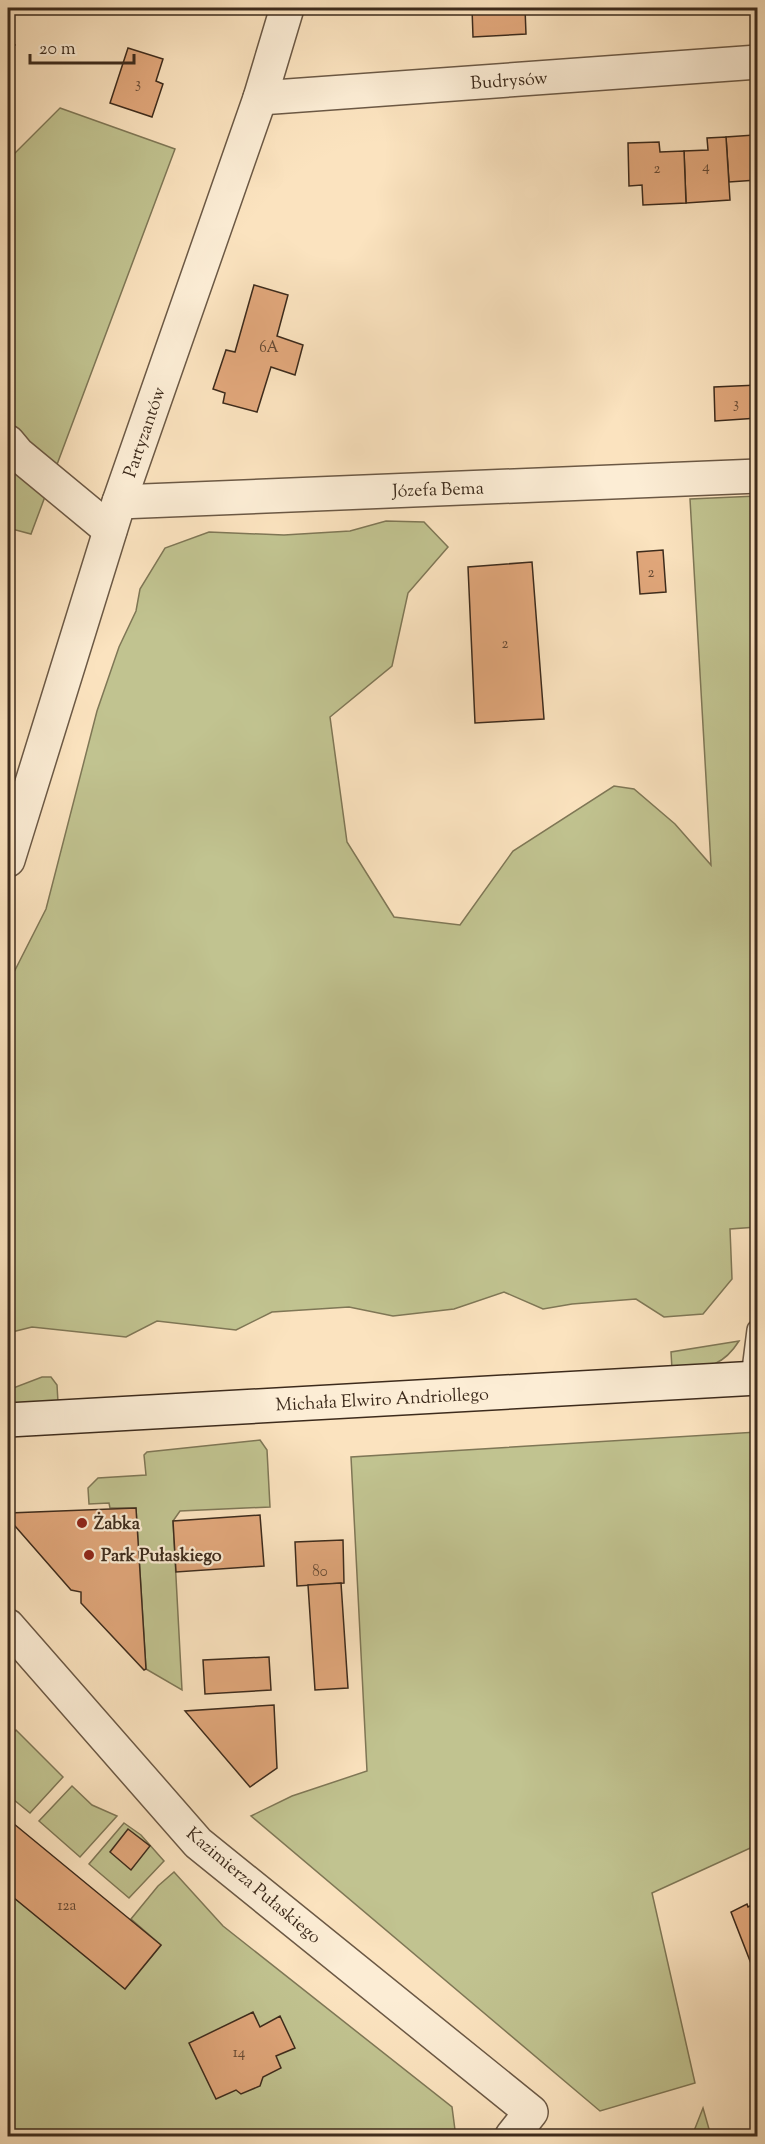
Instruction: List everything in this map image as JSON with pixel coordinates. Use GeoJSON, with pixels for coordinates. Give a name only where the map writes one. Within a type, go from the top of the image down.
{"type":"FeatureCollection","features":[{"type":"Feature","properties":{"kind":"street","name":"Partyzantów"},"geometry":{"type":"LineString","coordinates":[[8,860],[115,516],[260,98],[287,8]]}},
{"type":"Feature","properties":{"kind":"street","name":"Budrysów"},"geometry":{"type":"LineString","coordinates":[[260,98],[758,62]]}},
{"type":"Feature","properties":{"kind":"street"},"geometry":{"type":"LineString","coordinates":[[8,442],[18,454],[115,516]]}},
{"type":"Feature","properties":{"kind":"street","name":"Józefa Bema"},"geometry":{"type":"LineString","coordinates":[[115,516],[758,476]]}},
{"type":"Feature","properties":{"kind":"street","name":"Michała Elwiro Andriollego"},"geometry":{"type":"LineString","coordinates":[[8,1420],[755,1378]]}},
{"type":"Feature","properties":{"kind":"street","name":"Kazimierza Pułaskiego"},"geometry":{"type":"LineString","coordinates":[[8,1626],[198,1843],[522,2124]]}},
{"type":"Feature","properties":{"kind":"lane"},"geometry":{"type":"LineString","coordinates":[[755,1378],[758,1330]]}},
{"type":"Feature","properties":{"kind":"green space"},"geometry":{"type":"Polygon","coordinates":[[[60,108],[175,149],[31,534],[8,528],[8,160],[60,108]]]}},
{"type":"Feature","properties":{"kind":"green space"},"geometry":{"type":"Polygon","coordinates":[[[757,496],[757,1227],[730,1229],[732,1279],[703,1314],[664,1317],[636,1299],[572,1304],[543,1309],[504,1292],[454,1309],[393,1316],[349,1307],[272,1312],[236,1330],[157,1321],[126,1337],[32,1327],[8,1333],[8,984],[46,909],[97,711],[119,647],[136,611],[140,589],[165,548],[209,532],[284,535],[350,531],[386,521],[424,522],[448,547],[408,593],[392,666],[330,717],[347,842],[394,917],[460,925],[513,851],[614,786],[634,789],[675,824],[711,865],[690,499],[757,496]]]}},
{"type":"Feature","properties":{"kind":"green space"},"geometry":{"type":"Polygon","coordinates":[[[739,1341],[725,1358],[718,1362],[702,1367],[672,1369],[671,1352],[739,1341]]]}},
{"type":"Feature","properties":{"kind":"green space"},"geometry":{"type":"Polygon","coordinates":[[[42,1377],[51,1377],[57,1385],[58,1402],[32,1404],[8,1402],[8,1390],[42,1377]]]}},
{"type":"Feature","properties":{"kind":"green space"},"geometry":{"type":"Polygon","coordinates":[[[757,1432],[757,1845],[652,1893],[695,2083],[600,2111],[251,1816],[292,1796],[367,1771],[351,1457],[757,1432]]]}},
{"type":"Feature","properties":{"kind":"green space"},"geometry":{"type":"Polygon","coordinates":[[[260,1440],[267,1450],[270,1507],[180,1511],[173,1521],[182,1690],[146,1669],[136,1508],[110,1508],[109,1503],[89,1504],[88,1488],[98,1478],[146,1475],[144,1455],[147,1452],[260,1440]]]}},
{"type":"Feature","properties":{"kind":"green space"},"geometry":{"type":"Polygon","coordinates":[[[16,1730],[63,1777],[30,1813],[8,1795],[8,1739],[16,1730]]]}},
{"type":"Feature","properties":{"kind":"green space"},"geometry":{"type":"Polygon","coordinates":[[[72,1786],[92,1805],[117,1816],[80,1857],[39,1821],[72,1786]]]}},
{"type":"Feature","properties":{"kind":"green space"},"geometry":{"type":"Polygon","coordinates":[[[124,1823],[141,1835],[164,1861],[129,1898],[89,1864],[124,1823]]]}},
{"type":"Feature","properties":{"kind":"green space"},"geometry":{"type":"Polygon","coordinates":[[[174,1872],[223,1926],[452,2107],[455,2130],[452,2136],[8,2136],[8,1893],[125,1989],[161,1945],[131,1919],[158,1886],[174,1872]]]}},
{"type":"Feature","properties":{"kind":"green space"},"geometry":{"type":"Polygon","coordinates":[[[703,2108],[711,2136],[692,2136],[703,2108]]]}},
{"type":"Feature","properties":{"kind":"building"},"geometry":{"type":"Polygon","coordinates":[[[472,8],[525,8],[526,34],[473,37],[472,8]]]}},
{"type":"Feature","properties":{"kind":"building"},"geometry":{"type":"Polygon","coordinates":[[[8,37],[15,45],[8,52],[8,37]]]}},
{"type":"Feature","properties":{"kind":"building"},"geometry":{"type":"Polygon","coordinates":[[[128,48],[163,59],[156,81],[163,84],[152,117],[110,103],[128,48]]]}},
{"type":"Feature","properties":{"kind":"building"},"geometry":{"type":"Polygon","coordinates":[[[754,135],[757,180],[729,182],[726,137],[754,135]]]}},
{"type":"Feature","properties":{"kind":"building"},"geometry":{"type":"Polygon","coordinates":[[[726,137],[730,200],[686,203],[684,151],[708,150],[707,138],[726,137]]]}},
{"type":"Feature","properties":{"kind":"building"},"geometry":{"type":"Polygon","coordinates":[[[659,142],[660,152],[684,151],[686,203],[643,205],[642,185],[629,186],[628,143],[659,142]]]}},
{"type":"Feature","properties":{"kind":"building"},"geometry":{"type":"Polygon","coordinates":[[[254,285],[288,295],[277,336],[303,345],[295,375],[271,367],[257,412],[223,403],[225,393],[213,389],[226,350],[235,352],[254,285]]]}},
{"type":"Feature","properties":{"kind":"building"},"geometry":{"type":"Polygon","coordinates":[[[758,385],[758,418],[715,421],[714,387],[758,385]]]}},
{"type":"Feature","properties":{"kind":"building"},"geometry":{"type":"Polygon","coordinates":[[[663,550],[666,592],[640,594],[637,552],[663,550]]]}},
{"type":"Feature","properties":{"kind":"building"},"geometry":{"type":"Polygon","coordinates":[[[532,562],[544,719],[475,723],[468,567],[532,562]]]}},
{"type":"Feature","properties":{"kind":"building","name":"Park Pułaskiego"},"geometry":{"type":"Polygon","coordinates":[[[136,1508],[146,1669],[144,1670],[81,1603],[81,1592],[71,1590],[8,1518],[9,1513],[136,1508]]]}},
{"type":"Feature","properties":{"kind":"building"},"geometry":{"type":"Polygon","coordinates":[[[260,1515],[264,1566],[176,1572],[173,1521],[260,1515]]]}},
{"type":"Feature","properties":{"kind":"building"},"geometry":{"type":"Polygon","coordinates":[[[343,1540],[344,1583],[297,1586],[295,1542],[343,1540]]]}},
{"type":"Feature","properties":{"kind":"building"},"geometry":{"type":"Polygon","coordinates":[[[341,1583],[348,1688],[315,1690],[308,1585],[341,1583]]]}},
{"type":"Feature","properties":{"kind":"building"},"geometry":{"type":"Polygon","coordinates":[[[269,1657],[271,1690],[205,1694],[203,1660],[269,1657]]]}},
{"type":"Feature","properties":{"kind":"building"},"geometry":{"type":"Polygon","coordinates":[[[274,1705],[277,1768],[250,1787],[185,1711],[274,1705]]]}},
{"type":"Feature","properties":{"kind":"building"},"geometry":{"type":"Polygon","coordinates":[[[8,1726],[14,1732],[8,1739],[8,1726]]]}},
{"type":"Feature","properties":{"kind":"building"},"geometry":{"type":"Polygon","coordinates":[[[8,1819],[161,1945],[125,1989],[8,1893],[8,1819]]]}},
{"type":"Feature","properties":{"kind":"building"},"geometry":{"type":"Polygon","coordinates":[[[128,1829],[150,1846],[131,1870],[110,1852],[128,1829]]]}},
{"type":"Feature","properties":{"kind":"building"},"geometry":{"type":"Polygon","coordinates":[[[758,1902],[758,1964],[752,1966],[731,1912],[747,1904],[748,1907],[758,1902]]]}},
{"type":"Feature","properties":{"kind":"building"},"geometry":{"type":"Polygon","coordinates":[[[253,2012],[260,2027],[280,2016],[295,2048],[276,2056],[281,2068],[263,2077],[260,2086],[241,2094],[236,2090],[216,2099],[189,2043],[253,2012]]]}},
{"type":"Feature","properties":{"kind":"place","name":"Żabka"},"geometry":{"type":"Point","coordinates":[82,1523]}},
{"type":"Feature","properties":{"kind":"place","name":"Park Pułaskiego"},"geometry":{"type":"Point","coordinates":[89,1555]}}]}
